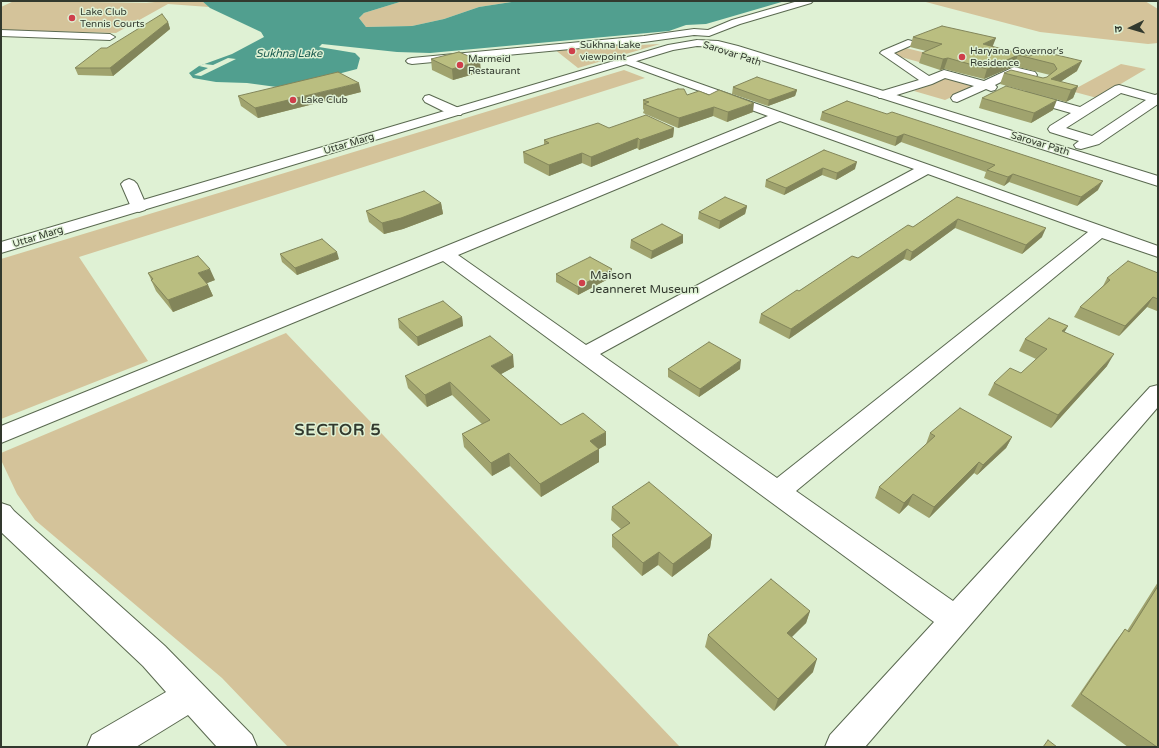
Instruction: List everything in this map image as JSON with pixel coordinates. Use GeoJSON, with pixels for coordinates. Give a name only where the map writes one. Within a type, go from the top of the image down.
{"type":"FeatureCollection","features":[{"type":"Feature","properties":{"kind":"street"},"geometry":{"type":"LineString","coordinates":[[412,61],[644,39],[694,32],[709,32],[736,22],[808,1]]}},
{"type":"Feature","properties":{"kind":"street"},"geometry":{"type":"LineString","coordinates":[[1,33],[110,37]]}},
{"type":"Feature","properties":{"kind":"street"},"geometry":{"type":"LineString","coordinates":[[910,41],[886,53],[928,81]]}},
{"type":"Feature","properties":{"kind":"street","name":"Uttar Marg"},"geometry":{"type":"LineString","coordinates":[[1,248],[672,47],[697,43]]}},
{"type":"Feature","properties":{"kind":"street","name":"Sarovar Path"},"geometry":{"type":"LineString","coordinates":[[697,43],[718,44],[734,48],[1158,181]]}},
{"type":"Feature","properties":{"kind":"street","name":"Sarovar Path"},"geometry":{"type":"LineString","coordinates":[[697,43],[1158,189]]}},
{"type":"Feature","properties":{"kind":"street"},"geometry":{"type":"LineString","coordinates":[[627,61],[1158,252]]}},
{"type":"Feature","properties":{"kind":"street"},"geometry":{"type":"LineString","coordinates":[[957,98],[1014,71],[1044,80]]}},
{"type":"Feature","properties":{"kind":"street"},"geometry":{"type":"LineString","coordinates":[[883,95],[928,81],[944,74],[1000,89]]}},
{"type":"Feature","properties":{"kind":"street"},"geometry":{"type":"LineString","coordinates":[[1094,141],[1055,129],[1119,90],[1157,99]]}},
{"type":"Feature","properties":{"kind":"street"},"geometry":{"type":"LineString","coordinates":[[1015,93],[1082,112]]}},
{"type":"Feature","properties":{"kind":"street"},"geometry":{"type":"LineString","coordinates":[[429,99],[456,112]]}},
{"type":"Feature","properties":{"kind":"street"},"geometry":{"type":"LineString","coordinates":[[1064,151],[1094,141],[1157,99]]}},
{"type":"Feature","properties":{"kind":"street"},"geometry":{"type":"LineString","coordinates":[[1,435],[780,116]]}},
{"type":"Feature","properties":{"kind":"street"},"geometry":{"type":"LineString","coordinates":[[585,354],[926,169]]}},
{"type":"Feature","properties":{"kind":"street"},"geometry":{"type":"LineString","coordinates":[[129,184],[139,207]]}},
{"type":"Feature","properties":{"kind":"street"},"geometry":{"type":"LineString","coordinates":[[777,492],[1100,231]]}},
{"type":"Feature","properties":{"kind":"street"},"geometry":{"type":"LineString","coordinates":[[445,254],[955,620]]}},
{"type":"Feature","properties":{"kind":"street"},"geometry":{"type":"LineString","coordinates":[[842,747],[1158,392]]}},
{"type":"Feature","properties":{"kind":"street"},"geometry":{"type":"LineString","coordinates":[[1,513],[4,518],[154,656],[240,747]]}},
{"type":"Feature","properties":{"kind":"street"},"geometry":{"type":"LineString","coordinates":[[104,747],[191,694]]}},
{"type":"Feature","properties":{"kind":"shaded area","name":"Lake Club Tennis Courts"},"geometry":{"type":"Polygon","coordinates":[[[14,1],[155,3],[138,1],[202,1],[209,7],[168,4],[116,33],[1,30],[1,7],[14,1]]]}},
{"type":"Feature","properties":{"kind":"shaded area"},"geometry":{"type":"Polygon","coordinates":[[[403,1],[518,1],[479,7],[444,19],[412,26],[366,27],[359,18],[364,13],[403,1]]]}},
{"type":"Feature","properties":{"kind":"shaded area"},"geometry":{"type":"Polygon","coordinates":[[[922,1],[1145,1],[1158,9],[1158,43],[1148,44],[1040,32],[922,1]]]}},
{"type":"Feature","properties":{"kind":"shaded area"},"geometry":{"type":"Polygon","coordinates":[[[660,44],[578,68],[554,49],[660,44]]]}},
{"type":"Feature","properties":{"kind":"shaded area"},"geometry":{"type":"Polygon","coordinates":[[[906,48],[930,54],[919,62],[890,54],[906,48]]]}},
{"type":"Feature","properties":{"kind":"shaded area"},"geometry":{"type":"Polygon","coordinates":[[[1121,64],[1146,69],[1097,98],[1071,91],[1121,64]]]}},
{"type":"Feature","properties":{"kind":"shaded area"},"geometry":{"type":"Polygon","coordinates":[[[624,70],[645,78],[79,257],[148,361],[1,419],[1,259],[624,70]]]}},
{"type":"Feature","properties":{"kind":"shaded area"},"geometry":{"type":"Polygon","coordinates":[[[947,76],[978,85],[945,100],[914,91],[947,76]]]}},
{"type":"Feature","properties":{"kind":"shaded area"},"geometry":{"type":"Polygon","coordinates":[[[286,333],[680,747],[288,747],[222,678],[35,520],[17,494],[1,460],[1,453],[286,333]]]}},
{"type":"Feature","properties":{"kind":"water","name":"Sukhna Lake"},"geometry":{"type":"Polygon","coordinates":[[[202,1],[403,1],[364,13],[359,18],[366,27],[412,26],[444,19],[479,7],[518,1],[785,1],[706,24],[686,25],[669,31],[430,53],[397,52],[322,44],[319,47],[355,53],[360,58],[357,69],[284,88],[247,83],[216,82],[193,78],[189,73],[199,66],[232,54],[264,37],[261,32],[210,8],[202,1]]]}},
{"type":"Feature","properties":{"kind":"pier"},"geometry":{"type":"Polygon","coordinates":[[[228,58],[236,59],[201,76],[194,75],[208,68],[199,66],[204,64],[213,65],[228,58]]]}},
{"type":"Feature","properties":{"kind":"building"},"geometry":{"type":"Polygon","coordinates":[[[162,14],[168,22],[110,68],[75,68],[101,48],[107,48],[162,14]]]}},
{"type":"Feature","properties":{"kind":"building"},"geometry":{"type":"Polygon","coordinates":[[[942,26],[996,38],[983,44],[1030,56],[1040,51],[1082,61],[1051,79],[1078,86],[1071,90],[1004,73],[1011,70],[1043,78],[1047,77],[1057,69],[1054,64],[1018,55],[987,69],[948,58],[943,59],[922,53],[942,44],[913,37],[942,26]]]}},
{"type":"Feature","properties":{"kind":"building"},"geometry":{"type":"Polygon","coordinates":[[[459,52],[480,61],[452,69],[431,59],[459,52]]]}},
{"type":"Feature","properties":{"kind":"building"},"geometry":{"type":"Polygon","coordinates":[[[338,72],[359,83],[255,108],[238,96],[338,72]]]}},
{"type":"Feature","properties":{"kind":"building"},"geometry":{"type":"Polygon","coordinates":[[[757,77],[797,90],[769,100],[733,87],[757,77]]]}},
{"type":"Feature","properties":{"kind":"building"},"geometry":{"type":"Polygon","coordinates":[[[1006,86],[1057,100],[1034,113],[982,98],[1006,86]]]}},
{"type":"Feature","properties":{"kind":"building"},"geometry":{"type":"Polygon","coordinates":[[[678,89],[684,89],[687,95],[699,91],[709,95],[719,90],[754,103],[728,112],[714,107],[679,118],[644,104],[649,102],[643,100],[678,89]]]}},
{"type":"Feature","properties":{"kind":"building"},"geometry":{"type":"Polygon","coordinates":[[[847,101],[887,114],[892,112],[1103,181],[1081,197],[1013,174],[1008,177],[987,170],[995,165],[904,134],[897,137],[822,112],[847,101]]]}},
{"type":"Feature","properties":{"kind":"building"},"geometry":{"type":"Polygon","coordinates":[[[646,115],[674,128],[640,140],[638,138],[591,157],[582,153],[549,165],[523,152],[549,143],[544,140],[598,123],[609,128],[646,115]]]}},
{"type":"Feature","properties":{"kind":"building"},"geometry":{"type":"Polygon","coordinates":[[[824,150],[857,162],[837,173],[823,168],[786,188],[766,180],[824,150]]]}},
{"type":"Feature","properties":{"kind":"building"},"geometry":{"type":"Polygon","coordinates":[[[424,191],[441,203],[401,218],[382,223],[366,211],[424,191]]]}},
{"type":"Feature","properties":{"kind":"building"},"geometry":{"type":"Polygon","coordinates":[[[725,197],[747,206],[720,221],[699,212],[725,197]]]}},
{"type":"Feature","properties":{"kind":"building"},"geometry":{"type":"Polygon","coordinates":[[[957,197],[1046,228],[1026,245],[958,219],[912,252],[907,249],[791,329],[761,314],[852,256],[858,258],[908,225],[913,227],[957,197]]]}},
{"type":"Feature","properties":{"kind":"building"},"geometry":{"type":"Polygon","coordinates":[[[662,224],[683,235],[652,251],[631,240],[662,224]]]}},
{"type":"Feature","properties":{"kind":"building"},"geometry":{"type":"Polygon","coordinates":[[[322,239],[337,252],[295,268],[280,254],[322,239]]]}},
{"type":"Feature","properties":{"kind":"building"},"geometry":{"type":"Polygon","coordinates":[[[198,256],[210,269],[198,273],[208,285],[168,300],[151,280],[153,279],[148,273],[198,256]]]}},
{"type":"Feature","properties":{"kind":"building"},"geometry":{"type":"Polygon","coordinates":[[[590,257],[612,269],[578,287],[556,274],[590,257]]]}},
{"type":"Feature","properties":{"kind":"building"},"geometry":{"type":"Polygon","coordinates":[[[1128,261],[1158,273],[1158,299],[1153,297],[1125,326],[1080,307],[1110,280],[1107,278],[1128,261]]]}},
{"type":"Feature","properties":{"kind":"building"},"geometry":{"type":"Polygon","coordinates":[[[443,301],[462,317],[417,337],[398,319],[443,301]]]}},
{"type":"Feature","properties":{"kind":"building"},"geometry":{"type":"Polygon","coordinates":[[[1049,318],[1068,326],[1062,331],[1114,354],[1058,415],[994,383],[1010,368],[1021,373],[1047,349],[1025,339],[1049,318]]]}},
{"type":"Feature","properties":{"kind":"building"},"geometry":{"type":"Polygon","coordinates":[[[490,336],[513,355],[491,366],[561,425],[583,413],[606,432],[590,441],[599,449],[540,484],[509,453],[491,463],[462,434],[490,420],[450,382],[425,395],[405,376],[490,336]]]}},
{"type":"Feature","properties":{"kind":"building"},"geometry":{"type":"Polygon","coordinates":[[[709,342],[741,360],[700,389],[668,369],[709,342]]]}},
{"type":"Feature","properties":{"kind":"building"},"geometry":{"type":"Polygon","coordinates":[[[960,408],[1012,437],[983,465],[979,462],[934,507],[913,494],[904,503],[879,487],[935,436],[930,433],[960,408]]]}},
{"type":"Feature","properties":{"kind":"building"},"geometry":{"type":"Polygon","coordinates":[[[649,482],[712,535],[673,564],[659,552],[643,563],[612,535],[630,523],[612,507],[649,482]]]}},
{"type":"Feature","properties":{"kind":"building"},"geometry":{"type":"Polygon","coordinates":[[[771,579],[810,611],[787,633],[817,659],[778,699],[708,635],[771,579]]]}},
{"type":"Feature","properties":{"kind":"building"},"geometry":{"type":"Polygon","coordinates":[[[1158,586],[1157,747],[1081,694],[1125,629],[1129,632],[1158,586]]]}},
{"type":"Feature","properties":{"kind":"building"},"geometry":{"type":"Polygon","coordinates":[[[1048,740],[1057,747],[1043,747],[1048,740]]]}},
{"type":"Feature","properties":{"kind":"place","name":"Lake Club Tennis Courts"},"geometry":{"type":"Point","coordinates":[72,18]}},
{"type":"Feature","properties":{"kind":"place","name":"Sukhna Lake viewpoint"},"geometry":{"type":"Point","coordinates":[572,51]}},
{"type":"Feature","properties":{"kind":"place","name":"Haryana Governor's Residence"},"geometry":{"type":"Point","coordinates":[962,57]}},
{"type":"Feature","properties":{"kind":"place","name":"Marmeid Restaurant"},"geometry":{"type":"Point","coordinates":[460,65]}},
{"type":"Feature","properties":{"kind":"place","name":"Lake Club"},"geometry":{"type":"Point","coordinates":[293,100]}},
{"type":"Feature","properties":{"kind":"place","name":"Maison Jeanneret Museum"},"geometry":{"type":"Point","coordinates":[582,283]}},
{"type":"Feature","properties":{"kind":"district","name":"SECTOR 5"},"geometry":{"type":"Point","coordinates":[338,431]}}]}
